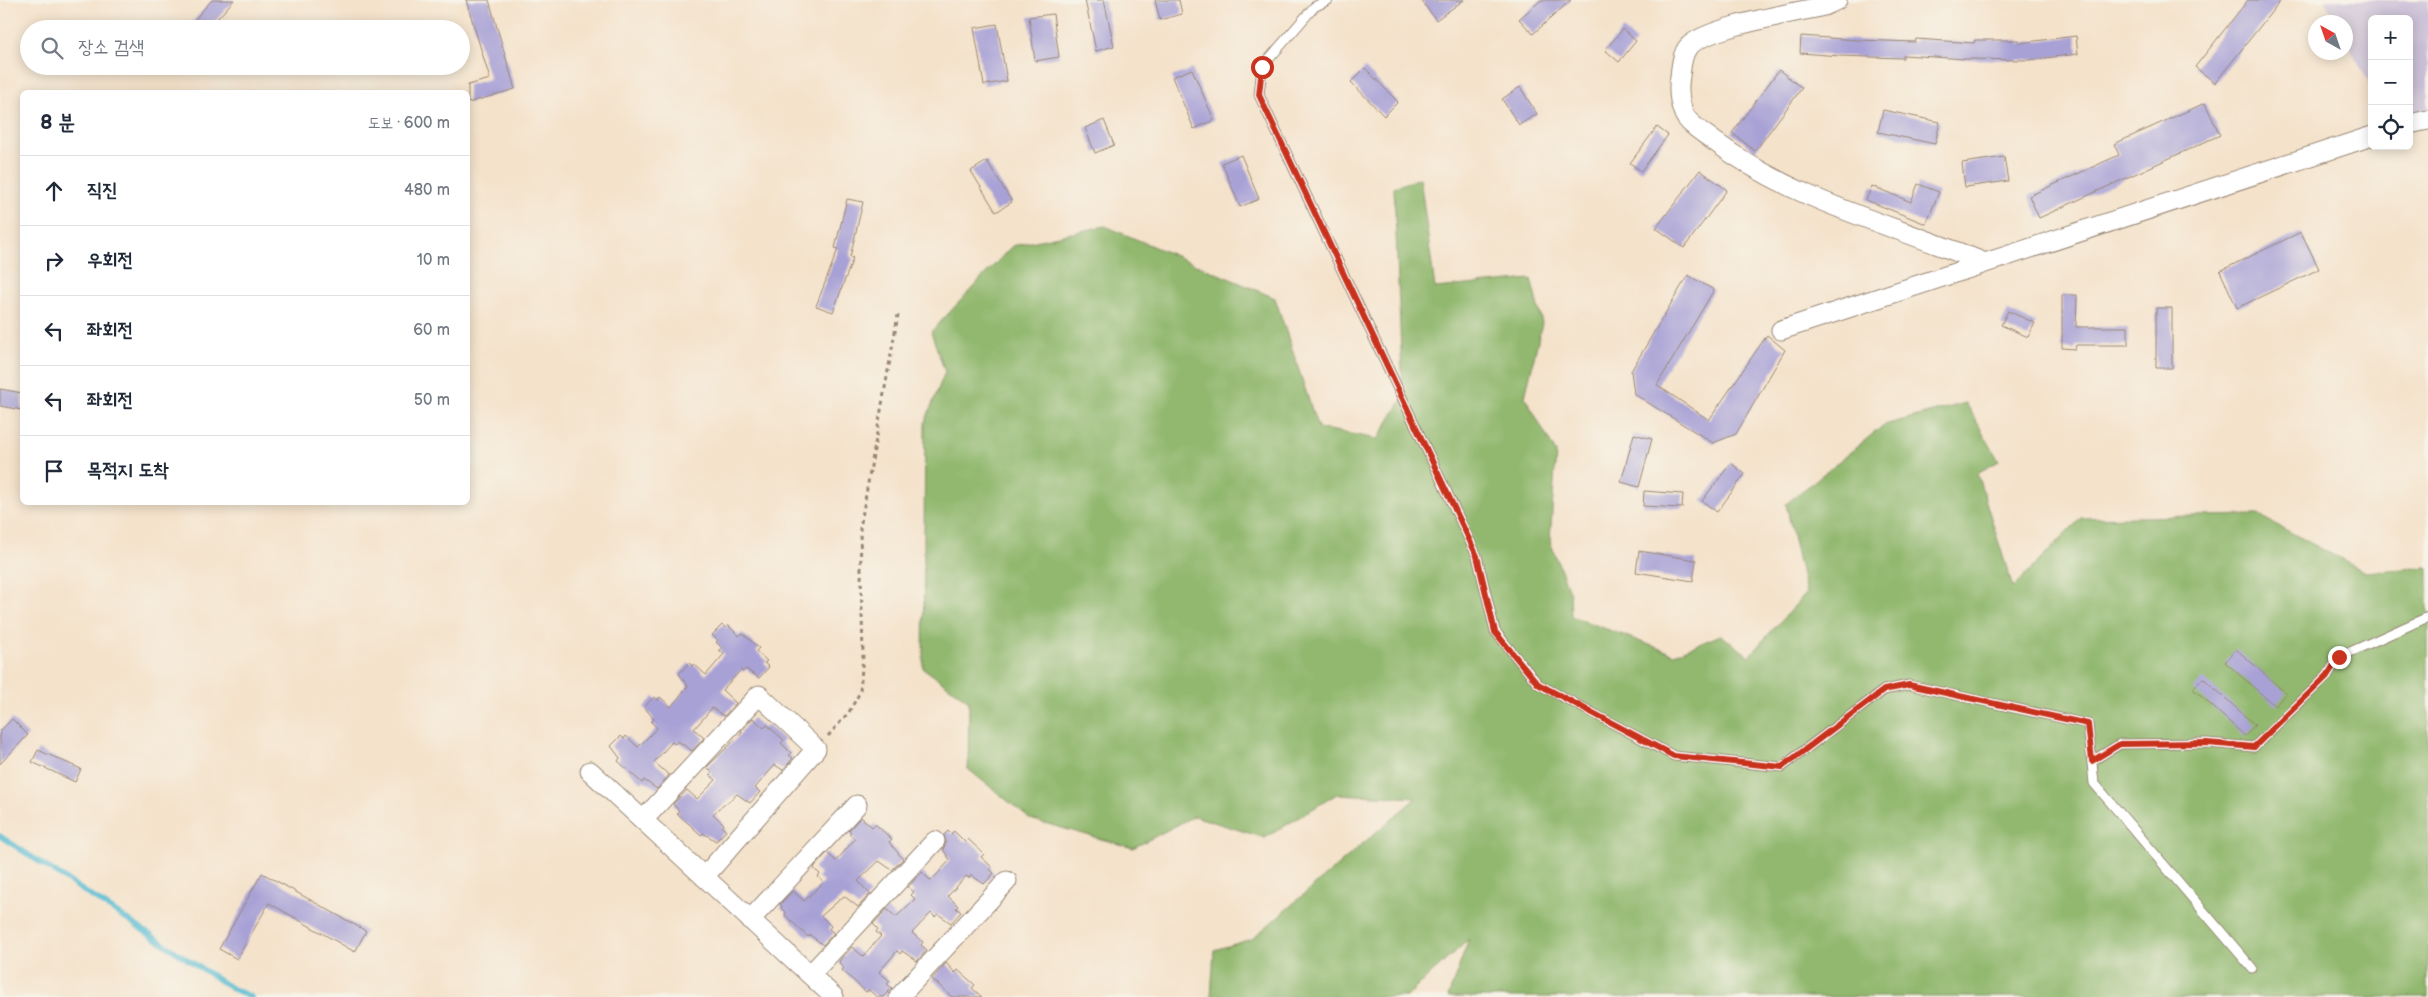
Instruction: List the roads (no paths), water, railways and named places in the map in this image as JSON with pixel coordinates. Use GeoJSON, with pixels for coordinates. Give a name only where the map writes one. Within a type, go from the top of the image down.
{"type":"FeatureCollection","features":[{"type":"Feature","properties":{"kind":"street"},"geometry":{"type":"LineString","coordinates":[[1837,0],[1824,6],[1710,33],[1688,47],[1681,63],[1679,80],[1679,95],[1684,115],[1736,157],[1781,183],[1806,195],[1985,263]]}},
{"type":"Feature","properties":{"kind":"street"},"geometry":{"type":"LineString","coordinates":[[2413,123],[2428,120]]}},
{"type":"Feature","properties":{"kind":"street"},"geometry":{"type":"LineString","coordinates":[[1781,330],[2368,137]]}},
{"type":"Feature","properties":{"kind":"street"},"geometry":{"type":"LineString","coordinates":[[643,820],[759,696],[816,749],[704,877]]}},
{"type":"Feature","properties":{"kind":"street"},"geometry":{"type":"LineString","coordinates":[[590,771],[834,997]]}},
{"type":"Feature","properties":{"kind":"street"},"geometry":{"type":"LineString","coordinates":[[750,920],[857,804]]}},
{"type":"Feature","properties":{"kind":"street"},"geometry":{"type":"LineString","coordinates":[[810,975],[935,841]]}},
{"type":"Feature","properties":{"kind":"street"},"geometry":{"type":"LineString","coordinates":[[899,997],[1007,881]]}},
{"type":"Feature","properties":{"kind":"lane"},"geometry":{"type":"LineString","coordinates":[[1328,0],[1314,7],[1262,67],[1259,95],[1477,556],[1495,632],[1538,684],[1674,756],[1782,767],[1884,690],[1909,685],[2088,724],[2094,783],[2252,968]]}},
{"type":"Feature","properties":{"kind":"lane"},"geometry":{"type":"LineString","coordinates":[[2092,761],[2120,744],[2207,743],[2254,747],[2327,676],[2339,657],[2428,617]]}},
{"type":"Feature","properties":{"kind":"waterway"},"geometry":{"type":"LineString","coordinates":[[0,836],[231,988],[251,997]]}}]}
